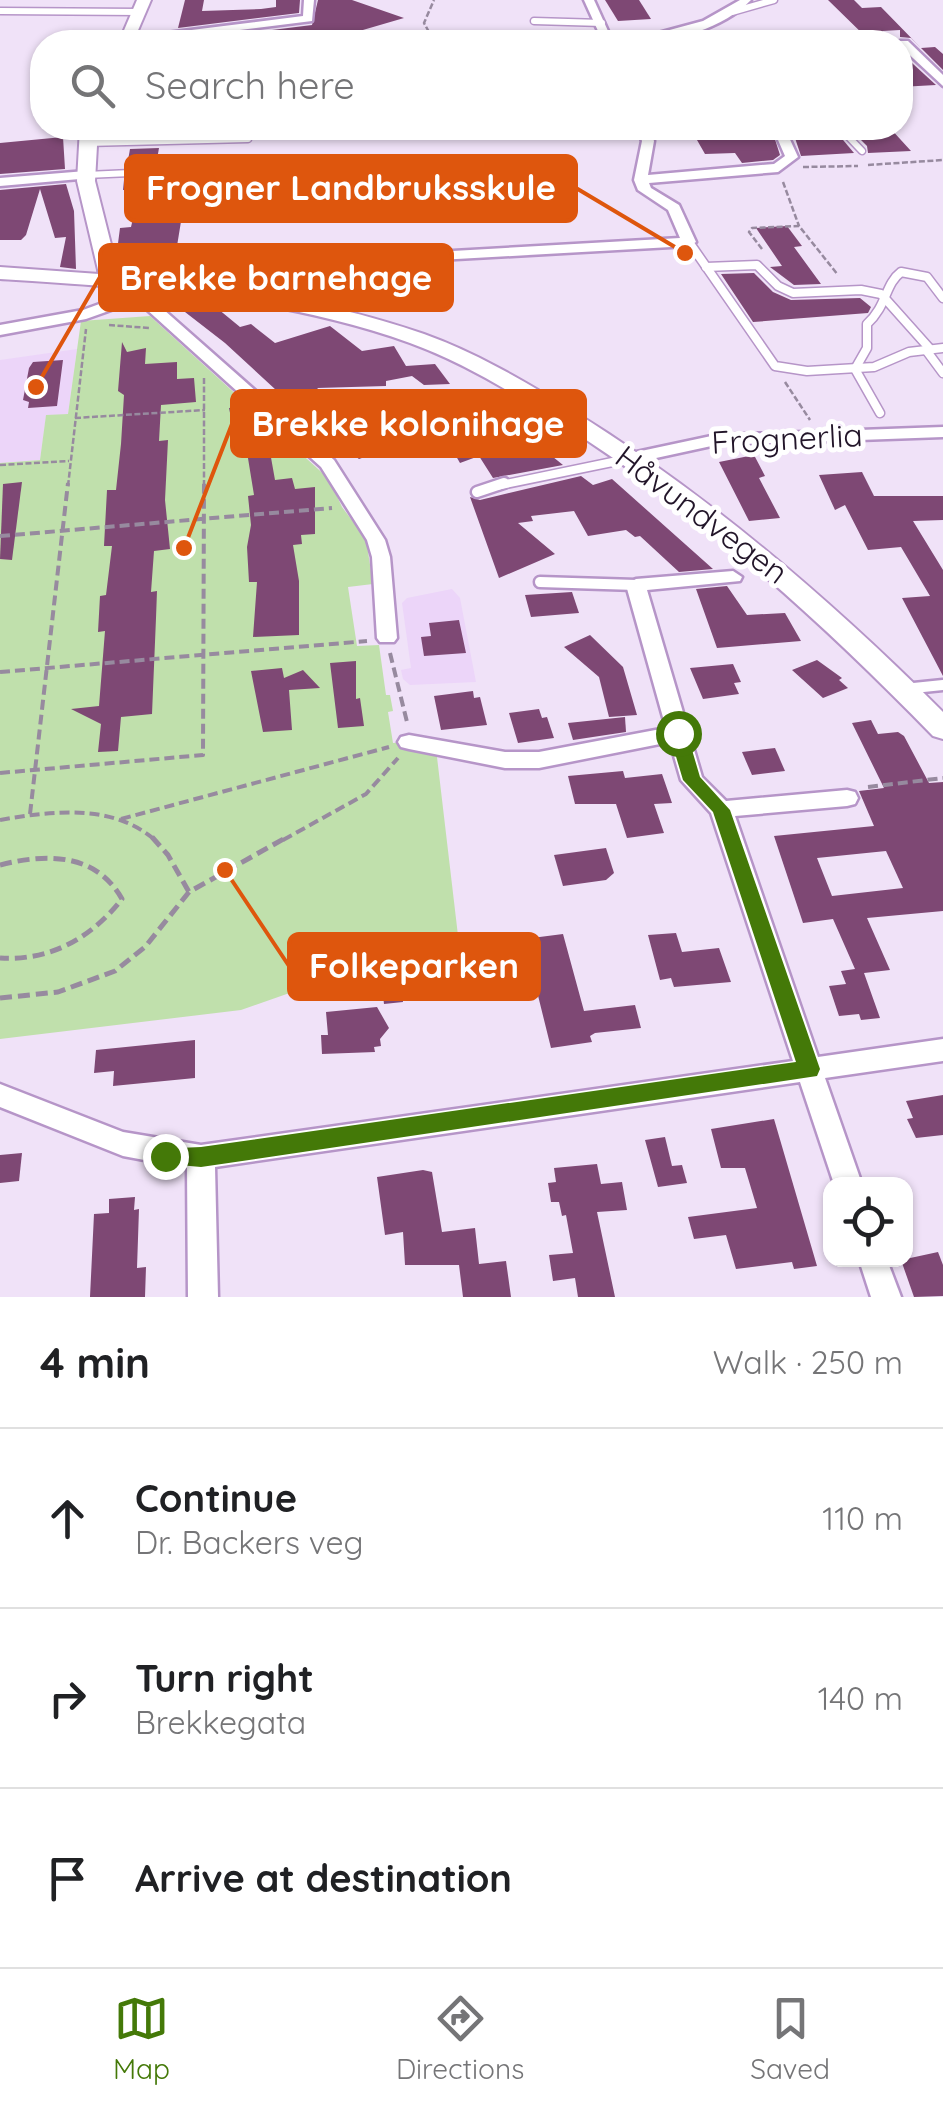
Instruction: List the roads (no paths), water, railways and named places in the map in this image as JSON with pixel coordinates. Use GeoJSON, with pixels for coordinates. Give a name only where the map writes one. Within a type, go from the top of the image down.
{"type":"FeatureCollection","features":[{"type":"Feature","properties":{"kind":"main road"},"geometry":{"type":"LineString","coordinates":[[132,30],[142,6]]}},
{"type":"Feature","properties":{"kind":"main road"},"geometry":{"type":"LineString","coordinates":[[87,140],[86,175],[93,223],[110,278]]}},
{"type":"Feature","properties":{"kind":"main road","name":"Håvundvegen"},"geometry":{"type":"LineString","coordinates":[[0,274],[110,278],[134,289],[206,290],[340,317],[420,340],[559,412],[632,458],[785,574],[943,729]]}},
{"type":"Feature","properties":{"kind":"street"},"geometry":{"type":"LineString","coordinates":[[221,30],[308,19],[309,0]]}},
{"type":"Feature","properties":{"kind":"street"},"geometry":{"type":"LineString","coordinates":[[589,0],[604,30]]}},
{"type":"Feature","properties":{"kind":"street"},"geometry":{"type":"LineString","coordinates":[[664,30],[735,5]]}},
{"type":"Feature","properties":{"kind":"street"},"geometry":{"type":"LineString","coordinates":[[913,52],[943,82]]}},
{"type":"Feature","properties":{"kind":"street"},"geometry":{"type":"LineString","coordinates":[[206,290],[226,276],[258,266],[690,242],[674,208],[645,190],[640,180],[648,140]]}},
{"type":"Feature","properties":{"kind":"street"},"geometry":{"type":"LineString","coordinates":[[640,180],[778,168],[792,157],[784,140]]}},
{"type":"Feature","properties":{"kind":"street"},"geometry":{"type":"LineString","coordinates":[[0,182],[86,175]]}},
{"type":"Feature","properties":{"kind":"street"},"geometry":{"type":"LineString","coordinates":[[0,330],[86,314],[134,289],[328,464],[340,480],[352,507],[376,540],[381,557],[387,638]]}},
{"type":"Feature","properties":{"kind":"street","name":"Frognerlia"},"geometry":{"type":"LineString","coordinates":[[632,458],[716,440],[943,432]]}},
{"type":"Feature","properties":{"kind":"street"},"geometry":{"type":"LineString","coordinates":[[732,577],[636,585],[692,780],[721,810],[846,1177]]}},
{"type":"Feature","properties":{"kind":"street"},"geometry":{"type":"LineString","coordinates":[[408,742],[504,760],[539,760],[678,733]]}},
{"type":"Feature","properties":{"kind":"street"},"geometry":{"type":"LineString","coordinates":[[721,810],[847,798]]}},
{"type":"Feature","properties":{"kind":"street"},"geometry":{"type":"LineString","coordinates":[[0,1095],[130,1147],[165,1156],[201,1157],[943,1050]]}},
{"type":"Feature","properties":{"kind":"street"},"geometry":{"type":"LineString","coordinates":[[201,1157],[203,1297]]}},
{"type":"Feature","properties":{"kind":"street"},"geometry":{"type":"LineString","coordinates":[[875,1267],[886,1297]]}},
{"type":"Feature","properties":{"kind":"lane"},"geometry":{"type":"LineString","coordinates":[[735,5],[774,0]]}},
{"type":"Feature","properties":{"kind":"lane"},"geometry":{"type":"LineString","coordinates":[[0,12],[142,6]]}},
{"type":"Feature","properties":{"kind":"lane"},"geometry":{"type":"LineString","coordinates":[[534,22],[602,23]]}},
{"type":"Feature","properties":{"kind":"lane"},"geometry":{"type":"LineString","coordinates":[[851,140],[862,151]]}},
{"type":"Feature","properties":{"kind":"lane"},"geometry":{"type":"LineString","coordinates":[[86,175],[175,171]]}},
{"type":"Feature","properties":{"kind":"lane"},"geometry":{"type":"LineString","coordinates":[[690,242],[775,366],[807,371],[855,369],[943,348]]}},
{"type":"Feature","properties":{"kind":"lane"},"geometry":{"type":"LineString","coordinates":[[706,267],[758,265],[778,286],[794,293],[850,290],[888,298],[943,373]]}},
{"type":"Feature","properties":{"kind":"lane"},"geometry":{"type":"LineString","coordinates":[[855,369],[867,348],[867,324],[883,310],[894,277],[908,272],[927,278],[943,298]]}},
{"type":"Feature","properties":{"kind":"lane"},"geometry":{"type":"LineString","coordinates":[[855,369],[880,414]]}},
{"type":"Feature","properties":{"kind":"lane"},"geometry":{"type":"LineString","coordinates":[[460,435],[559,412]]}},
{"type":"Feature","properties":{"kind":"lane"},"geometry":{"type":"LineString","coordinates":[[477,492],[512,481],[632,458]]}},
{"type":"Feature","properties":{"kind":"lane"},"geometry":{"type":"LineString","coordinates":[[540,582],[636,585]]}},
{"type":"Feature","properties":{"kind":"lane"},"geometry":{"type":"LineString","coordinates":[[904,690],[943,685]]}},
{"type":"Feature","properties":{"kind":"place","name":"Frogner Landbruksskule"},"geometry":{"type":"Point","coordinates":[685,253]}},
{"type":"Feature","properties":{"kind":"place","name":"Brekke barnehage"},"geometry":{"type":"Point","coordinates":[36,387]}},
{"type":"Feature","properties":{"kind":"place","name":"Brekke kolonihage"},"geometry":{"type":"Point","coordinates":[184,548]}},
{"type":"Feature","properties":{"kind":"place","name":"Folkeparken"},"geometry":{"type":"Point","coordinates":[225,870]}}]}
